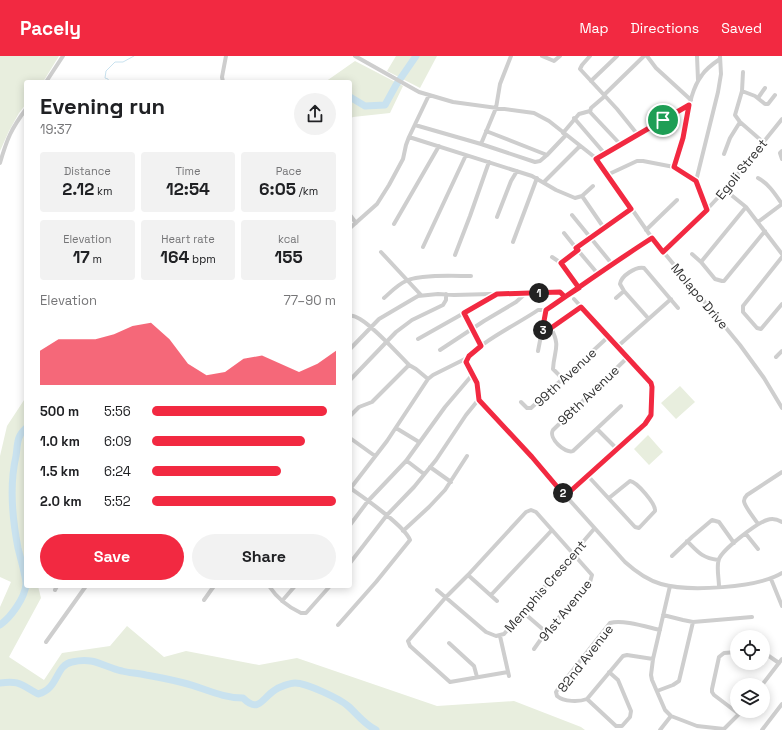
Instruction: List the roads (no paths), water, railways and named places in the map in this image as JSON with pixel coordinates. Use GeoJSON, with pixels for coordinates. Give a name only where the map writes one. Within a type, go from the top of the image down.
{"type":"FeatureCollection","features":[{"type":"Feature","properties":{"kind":"street"},"geometry":{"type":"LineString","coordinates":[[47,80],[63,56]]}},
{"type":"Feature","properties":{"kind":"street"},"geometry":{"type":"LineString","coordinates":[[223,80],[226,56]]}},
{"type":"Feature","properties":{"kind":"street","name":"Molapo Drive"},"geometry":{"type":"LineString","coordinates":[[355,56],[408,86],[429,95],[453,102],[534,113],[549,121],[596,159],[652,238],[740,345],[764,378],[782,408]]}},
{"type":"Feature","properties":{"kind":"street"},"geometry":{"type":"LineString","coordinates":[[481,144],[496,108],[500,84],[511,56]]}},
{"type":"Feature","properties":{"kind":"street"},"geometry":{"type":"LineString","coordinates":[[542,56],[554,61],[560,56]]}},
{"type":"Feature","properties":{"kind":"street"},"geometry":{"type":"LineString","coordinates":[[590,56],[580,67],[582,71],[605,95],[638,135]]}},
{"type":"Feature","properties":{"kind":"street"},"geometry":{"type":"LineString","coordinates":[[591,81],[617,56]]}},
{"type":"Feature","properties":{"kind":"street"},"geometry":{"type":"LineString","coordinates":[[590,112],[591,108],[644,56]]}},
{"type":"Feature","properties":{"kind":"street"},"geometry":{"type":"LineString","coordinates":[[647,56],[656,68],[690,103]]}},
{"type":"Feature","properties":{"kind":"street"},"geometry":{"type":"LineString","coordinates":[[697,56],[698,82]]}},
{"type":"Feature","properties":{"kind":"street"},"geometry":{"type":"LineString","coordinates":[[674,167],[683,138],[690,103],[698,82],[701,75],[720,57]]}},
{"type":"Feature","properties":{"kind":"street"},"geometry":{"type":"LineString","coordinates":[[707,210],[696,181],[718,92],[721,74],[720,57]]}},
{"type":"Feature","properties":{"kind":"street"},"geometry":{"type":"LineString","coordinates":[[743,72],[742,91],[735,113],[736,117],[763,142]]}},
{"type":"Feature","properties":{"kind":"street"},"geometry":{"type":"LineString","coordinates":[[758,98],[764,88]]}},
{"type":"Feature","properties":{"kind":"street"},"geometry":{"type":"LineString","coordinates":[[742,91],[758,98],[765,104],[768,104],[775,95]]}},
{"type":"Feature","properties":{"kind":"street"},"geometry":{"type":"LineString","coordinates":[[352,226],[378,204],[399,169],[409,137],[429,95]]}},
{"type":"Feature","properties":{"kind":"street"},"geometry":{"type":"LineString","coordinates":[[596,159],[690,103]]}},
{"type":"Feature","properties":{"kind":"street"},"geometry":{"type":"LineString","coordinates":[[0,162],[8,136],[24,112]]}},
{"type":"Feature","properties":{"kind":"street"},"geometry":{"type":"LineString","coordinates":[[415,125],[481,144],[535,162],[540,161],[547,155],[565,134],[574,118],[579,114],[590,112]]}},
{"type":"Feature","properties":{"kind":"street"},"geometry":{"type":"LineString","coordinates":[[590,112],[621,145]]}},
{"type":"Feature","properties":{"kind":"street"},"geometry":{"type":"LineString","coordinates":[[574,118],[605,154]]}},
{"type":"Feature","properties":{"kind":"street","name":"Egoli Street"},"geometry":{"type":"LineString","coordinates":[[663,252],[707,210],[725,190],[782,119]]}},
{"type":"Feature","properties":{"kind":"street"},"geometry":{"type":"LineString","coordinates":[[724,154],[730,138],[740,122]]}},
{"type":"Feature","properties":{"kind":"street"},"geometry":{"type":"LineString","coordinates":[[486,131],[547,155]]}},
{"type":"Feature","properties":{"kind":"street"},"geometry":{"type":"LineString","coordinates":[[409,137],[537,178],[556,190],[575,198],[582,196],[593,186]]}},
{"type":"Feature","properties":{"kind":"street"},"geometry":{"type":"LineString","coordinates":[[394,224],[439,146]]}},
{"type":"Feature","properties":{"kind":"street"},"geometry":{"type":"LineString","coordinates":[[544,182],[580,146]]}},
{"type":"Feature","properties":{"kind":"street"},"geometry":{"type":"LineString","coordinates":[[782,151],[780,153],[782,159]]}},
{"type":"Feature","properties":{"kind":"street"},"geometry":{"type":"LineString","coordinates":[[423,247],[466,155]]}},
{"type":"Feature","properties":{"kind":"street"},"geometry":{"type":"LineString","coordinates":[[607,174],[636,161],[650,161],[674,167],[696,181]]}},
{"type":"Feature","properties":{"kind":"street"},"geometry":{"type":"LineString","coordinates":[[454,255],[470,216],[489,162]]}},
{"type":"Feature","properties":{"kind":"street"},"geometry":{"type":"LineString","coordinates":[[497,217],[511,180],[517,171]]}},
{"type":"Feature","properties":{"kind":"street"},"geometry":{"type":"LineString","coordinates":[[513,242],[537,178]]}},
{"type":"Feature","properties":{"kind":"street"},"geometry":{"type":"LineString","coordinates":[[758,178],[773,191],[782,204],[758,222]]}},
{"type":"Feature","properties":{"kind":"street"},"geometry":{"type":"LineString","coordinates":[[725,190],[746,207],[782,256],[743,306],[743,312],[757,328],[761,329],[782,304]]}},
{"type":"Feature","properties":{"kind":"street"},"geometry":{"type":"LineString","coordinates":[[582,196],[604,228]]}},
{"type":"Feature","properties":{"kind":"street"},"geometry":{"type":"LineString","coordinates":[[646,230],[677,200]]}},
{"type":"Feature","properties":{"kind":"street"},"geometry":{"type":"LineString","coordinates":[[701,262],[746,207]]}},
{"type":"Feature","properties":{"kind":"street"},"geometry":{"type":"LineString","coordinates":[[561,263],[591,238],[631,209]]}},
{"type":"Feature","properties":{"kind":"street"},"geometry":{"type":"LineString","coordinates":[[572,215],[612,264]]}},
{"type":"Feature","properties":{"kind":"street"},"geometry":{"type":"LineString","coordinates":[[352,218],[356,223]]}},
{"type":"Feature","properties":{"kind":"street"},"geometry":{"type":"LineString","coordinates":[[692,254],[701,262],[715,279],[720,281],[724,280],[765,231]]}},
{"type":"Feature","properties":{"kind":"street"},"geometry":{"type":"LineString","coordinates":[[564,233],[598,274]]}},
{"type":"Feature","properties":{"kind":"street"},"geometry":{"type":"LineString","coordinates":[[352,485],[396,428],[428,379],[467,358],[481,346],[538,310],[546,310],[652,238]]}},
{"type":"Feature","properties":{"kind":"street"},"geometry":{"type":"LineString","coordinates":[[381,252],[421,295]]}},
{"type":"Feature","properties":{"kind":"street"},"geometry":{"type":"LineString","coordinates":[[552,258],[561,263],[579,288]]}},
{"type":"Feature","properties":{"kind":"street"},"geometry":{"type":"LineString","coordinates":[[648,318],[624,291],[620,284],[623,278],[635,268],[641,267],[649,272],[678,308]]}},
{"type":"Feature","properties":{"kind":"street"},"geometry":{"type":"LineString","coordinates":[[384,298],[399,284],[407,280],[423,277],[471,276]]}},
{"type":"Feature","properties":{"kind":"street"},"geometry":{"type":"LineString","coordinates":[[616,298],[624,291]]}},
{"type":"Feature","properties":{"kind":"street"},"geometry":{"type":"LineString","coordinates":[[352,347],[379,319],[421,295],[560,292],[565,297]]}},
{"type":"Feature","properties":{"kind":"street"},"geometry":{"type":"LineString","coordinates":[[440,350],[472,328],[516,302],[526,293]]}},
{"type":"Feature","properties":{"kind":"street"},"geometry":{"type":"LineString","coordinates":[[352,378],[396,332],[412,320],[443,305],[446,300],[446,294]]}},
{"type":"Feature","properties":{"kind":"street"},"geometry":{"type":"LineString","coordinates":[[418,339],[497,294]]}},
{"type":"Feature","properties":{"kind":"street"},"geometry":{"type":"LineString","coordinates":[[565,496],[645,424],[651,415],[651,383],[574,299]]}},
{"type":"Feature","properties":{"kind":"street"},"geometry":{"type":"LineString","coordinates":[[617,347],[671,299]]}},
{"type":"Feature","properties":{"kind":"street"},"geometry":{"type":"LineString","coordinates":[[542,332],[551,328],[581,307]]}},
{"type":"Feature","properties":{"kind":"street"},"geometry":{"type":"LineString","coordinates":[[538,351],[546,310]]}},
{"type":"Feature","properties":{"kind":"street"},"geometry":{"type":"LineString","coordinates":[[464,313],[481,346]]}},
{"type":"Feature","properties":{"kind":"street"},"geometry":{"type":"LineString","coordinates":[[352,315],[358,316],[387,342],[409,365],[428,379]]}},
{"type":"Feature","properties":{"kind":"street"},"geometry":{"type":"LineString","coordinates":[[551,328],[557,343],[553,369],[562,378]]}},
{"type":"Feature","properties":{"kind":"street","name":"99th Avenue"},"geometry":{"type":"LineString","coordinates":[[521,402],[528,408],[531,408],[608,337]]}},
{"type":"Feature","properties":{"kind":"street"},"geometry":{"type":"LineString","coordinates":[[776,357],[782,351]]}},
{"type":"Feature","properties":{"kind":"street"},"geometry":{"type":"LineString","coordinates":[[467,358],[466,362],[477,383],[479,400],[532,457],[624,562],[634,570],[654,581],[670,586],[689,588],[749,584],[771,579],[782,573]]}},
{"type":"Feature","properties":{"kind":"street","name":"98th Avenue"},"geometry":{"type":"LineString","coordinates":[[621,406],[597,430],[570,453],[566,452],[552,437],[553,430],[627,358]]}},
{"type":"Feature","properties":{"kind":"street"},"geometry":{"type":"LineString","coordinates":[[352,414],[359,407],[372,402],[409,365]]}},
{"type":"Feature","properties":{"kind":"street"},"geometry":{"type":"LineString","coordinates":[[352,522],[368,501],[407,461],[452,397],[473,374]]}},
{"type":"Feature","properties":{"kind":"street"},"geometry":{"type":"LineString","coordinates":[[352,560],[387,515],[414,487],[430,467],[466,415],[479,400]]}},
{"type":"Feature","properties":{"kind":"street"},"geometry":{"type":"LineString","coordinates":[[396,428],[419,442]]}},
{"type":"Feature","properties":{"kind":"street"},"geometry":{"type":"LineString","coordinates":[[597,430],[617,450]]}},
{"type":"Feature","properties":{"kind":"street"},"geometry":{"type":"LineString","coordinates":[[352,439],[375,456]]}},
{"type":"Feature","properties":{"kind":"street"},"geometry":{"type":"LineString","coordinates":[[403,531],[429,507],[451,482],[467,456]]}},
{"type":"Feature","properties":{"kind":"street"},"geometry":{"type":"LineString","coordinates":[[407,461],[424,474]]}},
{"type":"Feature","properties":{"kind":"street"},"geometry":{"type":"LineString","coordinates":[[430,467],[451,482]]}},
{"type":"Feature","properties":{"kind":"street"},"geometry":{"type":"LineString","coordinates":[[758,524],[745,505],[744,498],[782,472]]}},
{"type":"Feature","properties":{"kind":"street"},"geometry":{"type":"LineString","coordinates":[[588,476],[610,498],[635,527],[639,528],[655,512],[655,506],[637,484],[630,481],[610,498]]}},
{"type":"Feature","properties":{"kind":"street"},"geometry":{"type":"LineString","coordinates":[[338,625],[409,543],[409,538],[387,515],[352,489]]}},
{"type":"Feature","properties":{"kind":"street"},"geometry":{"type":"LineString","coordinates":[[500,636],[508,674],[477,677],[454,682],[447,681],[408,644],[411,637],[446,596],[468,575],[528,510],[534,510],[573,554]]}},
{"type":"Feature","properties":{"kind":"street"},"geometry":{"type":"LineString","coordinates":[[719,587],[718,560],[724,551],[758,524],[768,519],[774,518],[782,522]]}},
{"type":"Feature","properties":{"kind":"street"},"geometry":{"type":"LineString","coordinates":[[672,556],[712,520],[719,522],[734,543]]}},
{"type":"Feature","properties":{"kind":"street","name":"Memphis Crescent"},"geometry":{"type":"LineString","coordinates":[[436,590],[446,596],[486,632],[500,636],[504,634],[524,613],[594,529]]}},
{"type":"Feature","properties":{"kind":"street"},"geometry":{"type":"LineString","coordinates":[[490,595],[552,530]]}},
{"type":"Feature","properties":{"kind":"street"},"geometry":{"type":"LineString","coordinates":[[746,534],[758,549]]}},
{"type":"Feature","properties":{"kind":"street"},"geometry":{"type":"LineString","coordinates":[[687,541],[702,556],[709,559],[718,560]]}},
{"type":"Feature","properties":{"kind":"street","name":"91st Avenue"},"geometry":{"type":"LineString","coordinates":[[534,649],[546,632],[590,582],[592,577],[591,573],[573,554]]}},
{"type":"Feature","properties":{"kind":"street"},"geometry":{"type":"LineString","coordinates":[[468,575],[497,600]]}},
{"type":"Feature","properties":{"kind":"street"},"geometry":{"type":"LineString","coordinates":[[771,579],[782,606]]}},
{"type":"Feature","properties":{"kind":"street"},"geometry":{"type":"LineString","coordinates":[[670,586],[653,659],[651,675],[665,710],[671,716],[697,728],[724,730],[735,718]]}},
{"type":"Feature","properties":{"kind":"street"},"geometry":{"type":"LineString","coordinates":[[46,642],[85,588]]}},
{"type":"Feature","properties":{"kind":"street"},"geometry":{"type":"LineString","coordinates":[[204,600],[213,588]]}},
{"type":"Feature","properties":{"kind":"street"},"geometry":{"type":"LineString","coordinates":[[270,588],[274,594],[282,601],[301,613],[306,613],[328,588]]}},
{"type":"Feature","properties":{"kind":"street"},"geometry":{"type":"LineString","coordinates":[[282,601],[293,588]]}},
{"type":"Feature","properties":{"kind":"street"},"geometry":{"type":"LineString","coordinates":[[524,613],[546,632]]}},
{"type":"Feature","properties":{"kind":"street"},"geometry":{"type":"LineString","coordinates":[[664,615],[693,622],[752,617]]}},
{"type":"Feature","properties":{"kind":"street","name":"82nd Avenue"},"geometry":{"type":"LineString","coordinates":[[653,659],[627,655],[623,656],[587,699],[562,700],[557,696],[556,692],[610,623],[622,622],[660,630]]}},
{"type":"Feature","properties":{"kind":"street"},"geometry":{"type":"LineString","coordinates":[[657,691],[680,681],[693,622]]}},
{"type":"Feature","properties":{"kind":"street"},"geometry":{"type":"LineString","coordinates":[[449,643],[474,666],[477,677]]}},
{"type":"Feature","properties":{"kind":"street"},"geometry":{"type":"LineString","coordinates":[[730,653],[724,653],[719,656],[712,688],[714,695],[730,706]]}},
{"type":"Feature","properties":{"kind":"street"},"geometry":{"type":"LineString","coordinates":[[770,657],[779,663]]}},
{"type":"Feature","properties":{"kind":"street"},"geometry":{"type":"LineString","coordinates":[[767,678],[782,659]]}},
{"type":"Feature","properties":{"kind":"street"},"geometry":{"type":"LineString","coordinates":[[587,699],[616,726],[622,726],[630,717],[631,711],[618,680],[609,672]]}},
{"type":"Feature","properties":{"kind":"street"},"geometry":{"type":"LineString","coordinates":[[762,730],[782,704]]}},
{"type":"Feature","properties":{"kind":"street"},"geometry":{"type":"LineString","coordinates":[[660,730],[671,716]]}},
{"type":"Feature","properties":{"kind":"waterway"},"geometry":{"type":"LineString","coordinates":[[108,80],[105,78],[106,71],[115,62],[123,62],[134,56]]}},
{"type":"Feature","properties":{"kind":"waterway"},"geometry":{"type":"LineString","coordinates":[[352,98],[365,106],[385,105],[396,85],[416,56]]}},
{"type":"Feature","properties":{"kind":"waterway"},"geometry":{"type":"LineString","coordinates":[[24,430],[20,434],[18,441],[14,467],[12,502],[18,548],[24,572]]}},
{"type":"Feature","properties":{"kind":"waterway"},"geometry":{"type":"LineString","coordinates":[[0,625],[17,607],[25,588]]}},
{"type":"Feature","properties":{"kind":"waterway"},"geometry":{"type":"LineString","coordinates":[[0,683],[16,683],[38,694],[50,687],[59,672],[67,664],[80,661],[92,661],[125,672],[184,683],[235,698],[243,698],[248,703],[253,705],[257,705],[279,688],[295,683],[315,688],[338,699],[376,730]]}}]}
